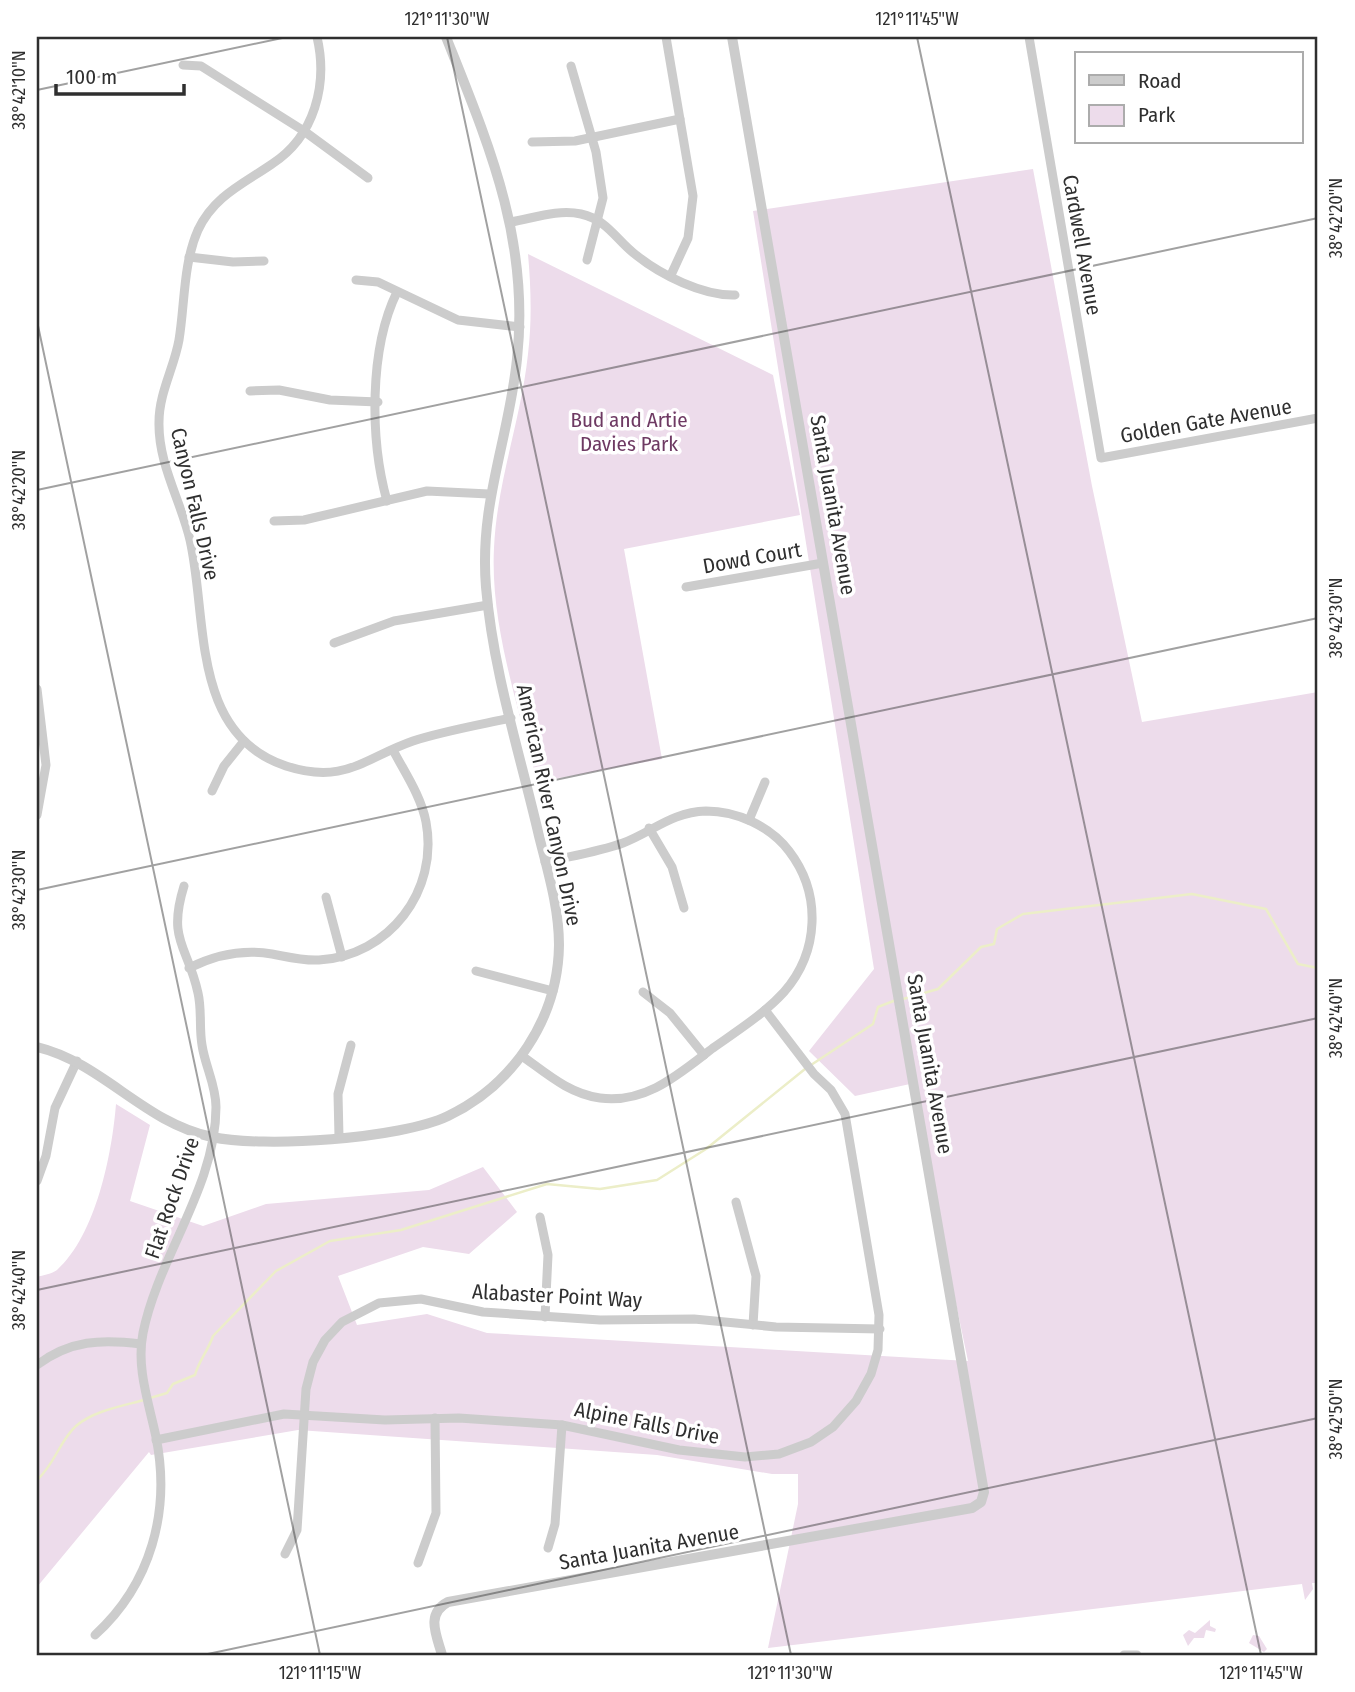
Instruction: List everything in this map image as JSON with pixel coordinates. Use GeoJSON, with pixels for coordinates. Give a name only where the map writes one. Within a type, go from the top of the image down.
{"type":"FeatureCollection","features":[{"type":"Feature","properties":{"kind":"street","name":"Canyon Falls Drive"},"geometry":{"type":"LineString","coordinates":[[317,37],[321,82],[316,106],[304,131],[285,155],[234,187],[212,208],[199,229],[189,257],[179,340],[160,408],[159,436],[191,546],[212,690],[225,717],[244,741],[274,761],[309,771],[357,767],[416,740],[511,718]]}},
{"type":"Feature","properties":{"kind":"street","name":"American River Canyon Drive"},"geometry":{"type":"LineString","coordinates":[[37,1047],[77,1061],[156,1116],[212,1137],[253,1141],[402,1132],[441,1120],[487,1092],[522,1056],[539,1026],[552,990],[558,958],[558,924],[488,605],[485,547],[489,494],[513,390],[520,327],[518,264],[511,222],[493,156],[446,37]]}},
{"type":"Feature","properties":{"kind":"street"},"geometry":{"type":"LineString","coordinates":[[666,37],[693,208],[688,238],[671,275]]}},
{"type":"Feature","properties":{"kind":"street","name":"Santa Juanita Avenue"},"geometry":{"type":"LineString","coordinates":[[442,1655],[434,1619],[438,1609],[448,1602],[972,1508],[981,1502],[984,1492],[732,37]]}},
{"type":"Feature","properties":{"kind":"street","name":"Cardwell Avenue"},"geometry":{"type":"LineString","coordinates":[[1029,37],[1101,458]]}},
{"type":"Feature","properties":{"kind":"street"},"geometry":{"type":"LineString","coordinates":[[183,65],[201,66],[304,131],[368,178]]}},
{"type":"Feature","properties":{"kind":"street"},"geometry":{"type":"LineString","coordinates":[[571,65],[603,198],[588,247],[587,260]]}},
{"type":"Feature","properties":{"kind":"street"},"geometry":{"type":"LineString","coordinates":[[533,142],[566,142],[680,119]]}},
{"type":"Feature","properties":{"kind":"street"},"geometry":{"type":"LineString","coordinates":[[511,222],[567,212],[598,220],[615,232],[635,254],[671,275],[705,291],[735,295]]}},
{"type":"Feature","properties":{"kind":"street"},"geometry":{"type":"LineString","coordinates":[[189,257],[233,262],[264,261]]}},
{"type":"Feature","properties":{"kind":"street"},"geometry":{"type":"LineString","coordinates":[[356,280],[378,282],[458,320],[520,327]]}},
{"type":"Feature","properties":{"kind":"street"},"geometry":{"type":"LineString","coordinates":[[387,501],[377,452],[377,402],[381,335],[397,292]]}},
{"type":"Feature","properties":{"kind":"street"},"geometry":{"type":"LineString","coordinates":[[250,391],[279,390],[330,400],[377,402]]}},
{"type":"Feature","properties":{"kind":"street","name":"Golden Gate Avenue"},"geometry":{"type":"LineString","coordinates":[[1101,458],[1318,418]]}},
{"type":"Feature","properties":{"kind":"street"},"geometry":{"type":"LineString","coordinates":[[275,520],[304,520],[411,494],[443,490],[489,494]]}},
{"type":"Feature","properties":{"kind":"street","name":"Dowd Court"},"geometry":{"type":"LineString","coordinates":[[686,587],[823,563]]}},
{"type":"Feature","properties":{"kind":"street"},"geometry":{"type":"LineString","coordinates":[[334,643],[394,621],[488,605]]}},
{"type":"Feature","properties":{"kind":"street"},"geometry":{"type":"LineString","coordinates":[[37,689],[46,765],[37,814]]}},
{"type":"Feature","properties":{"kind":"street"},"geometry":{"type":"LineString","coordinates":[[212,791],[224,766],[244,741]]}},
{"type":"Feature","properties":{"kind":"street"},"geometry":{"type":"LineString","coordinates":[[189,968],[217,956],[243,953],[306,961],[342,957],[373,943],[393,928],[408,910],[424,877],[428,853],[426,823],[417,794],[393,750]]}},
{"type":"Feature","properties":{"kind":"street"},"geometry":{"type":"LineString","coordinates":[[749,820],[765,782]]}},
{"type":"Feature","properties":{"kind":"street"},"geometry":{"type":"LineString","coordinates":[[522,1056],[573,1091],[613,1099],[652,1091],[765,1010],[792,982],[806,957],[812,936],[812,906],[805,877],[795,858],[775,836],[749,820],[721,812],[692,812],[649,828],[614,846],[545,862]]}},
{"type":"Feature","properties":{"kind":"street"},"geometry":{"type":"LineString","coordinates":[[649,828],[672,867],[684,908]]}},
{"type":"Feature","properties":{"kind":"street","name":"Flat Rock Drive"},"geometry":{"type":"LineString","coordinates":[[95,1635],[126,1600],[142,1572],[154,1542],[161,1483],[156,1440],[146,1393],[141,1343],[149,1314],[201,1176],[212,1137],[215,1093],[202,1044],[198,993],[177,929],[179,902],[184,886]]}},
{"type":"Feature","properties":{"kind":"street"},"geometry":{"type":"LineString","coordinates":[[326,897],[342,957]]}},
{"type":"Feature","properties":{"kind":"street"},"geometry":{"type":"LineString","coordinates":[[476,971],[552,990]]}},
{"type":"Feature","properties":{"kind":"street"},"geometry":{"type":"LineString","coordinates":[[643,992],[670,1013],[704,1055]]}},
{"type":"Feature","properties":{"kind":"street","name":"Alpine Falls Drive"},"geometry":{"type":"LineString","coordinates":[[156,1440],[265,1416],[304,1415],[385,1420],[435,1418],[562,1424],[712,1454],[759,1457],[779,1454],[818,1437],[850,1409],[871,1374],[880,1329],[849,1128],[831,1090],[814,1074],[765,1010]]}},
{"type":"Feature","properties":{"kind":"street"},"geometry":{"type":"LineString","coordinates":[[339,1137],[338,1094],[351,1045]]}},
{"type":"Feature","properties":{"kind":"street"},"geometry":{"type":"LineString","coordinates":[[37,1181],[46,1156],[54,1108],[77,1061]]}},
{"type":"Feature","properties":{"kind":"street"},"geometry":{"type":"LineString","coordinates":[[736,1202],[757,1276],[753,1325]]}},
{"type":"Feature","properties":{"kind":"street"},"geometry":{"type":"LineString","coordinates":[[540,1217],[548,1255],[545,1317]]}},
{"type":"Feature","properties":{"kind":"street","name":"Alabaster Point Way"},"geometry":{"type":"LineString","coordinates":[[285,1554],[297,1530],[308,1377],[319,1349],[342,1322],[364,1308],[407,1298],[483,1312],[600,1321],[694,1319],[753,1325],[880,1329]]}},
{"type":"Feature","properties":{"kind":"street"},"geometry":{"type":"LineString","coordinates":[[37,1365],[60,1350],[85,1342],[111,1340],[141,1343]]}},
{"type":"Feature","properties":{"kind":"street"},"geometry":{"type":"LineString","coordinates":[[418,1563],[436,1513],[435,1418]]}},
{"type":"Feature","properties":{"kind":"street"},"geometry":{"type":"LineString","coordinates":[[548,1548],[555,1524],[562,1424]]}},
{"type":"Feature","properties":{"kind":"street"},"geometry":{"type":"LineString","coordinates":[[1124,1655],[1137,1655]]}},
{"type":"Feature","properties":{"kind":"green space"},"geometry":{"type":"Polygon","coordinates":[[[1033,169],[1092,486],[1142,722],[1318,692],[1318,1583],[1312,1583],[1313,1589],[1305,1600],[1302,1584],[768,1648],[798,1504],[798,1474],[772,1474],[657,1455],[298,1430],[151,1455],[149,1452],[37,1587],[37,1277],[57,1270],[71,1255],[92,1215],[111,1146],[116,1104],[150,1125],[130,1201],[203,1226],[266,1204],[429,1190],[483,1167],[517,1212],[469,1254],[423,1247],[338,1276],[357,1325],[427,1314],[487,1333],[968,1361],[910,1084],[855,1096],[809,1051],[874,969],[753,211],[1033,169]]]}},
{"type":"Feature","properties":{"kind":"green space","name":"Bud and Artie Davies Park"},"geometry":{"type":"Polygon","coordinates":[[[528,254],[773,375],[800,515],[624,549],[662,759],[537,782],[507,666],[496,607],[494,577],[496,523],[528,354],[531,304],[528,254]]]}},
{"type":"Feature","properties":{"kind":"green space"},"geometry":{"type":"Polygon","coordinates":[[[1210,1620],[1210,1626],[1216,1629],[1215,1632],[1206,1630],[1204,1638],[1194,1638],[1188,1646],[1183,1635],[1189,1630],[1195,1633],[1210,1620]]]}},
{"type":"Feature","properties":{"kind":"green space"},"geometry":{"type":"Polygon","coordinates":[[[1253,1635],[1259,1636],[1267,1649],[1264,1652],[1249,1643],[1253,1635]]]}},
{"type":"Feature","properties":{"kind":"waterway"},"geometry":{"type":"LineString","coordinates":[[903,999],[938,989],[981,947],[994,944],[997,929],[1023,914],[1192,894],[1266,909],[1298,964],[1318,968]]}},
{"type":"Feature","properties":{"kind":"waterway"},"geometry":{"type":"LineString","coordinates":[[811,1065],[873,1024],[878,1007],[896,1000]]}},
{"type":"Feature","properties":{"kind":"waterway"},"geometry":{"type":"LineString","coordinates":[[150,1398],[167,1393],[173,1384],[195,1375],[213,1336],[276,1271],[330,1241],[401,1230],[547,1184],[600,1189],[657,1180],[706,1149],[805,1069]]}},
{"type":"Feature","properties":{"kind":"waterway"},"geometry":{"type":"LineString","coordinates":[[37,1480],[76,1426],[91,1416],[144,1400]]}}]}
